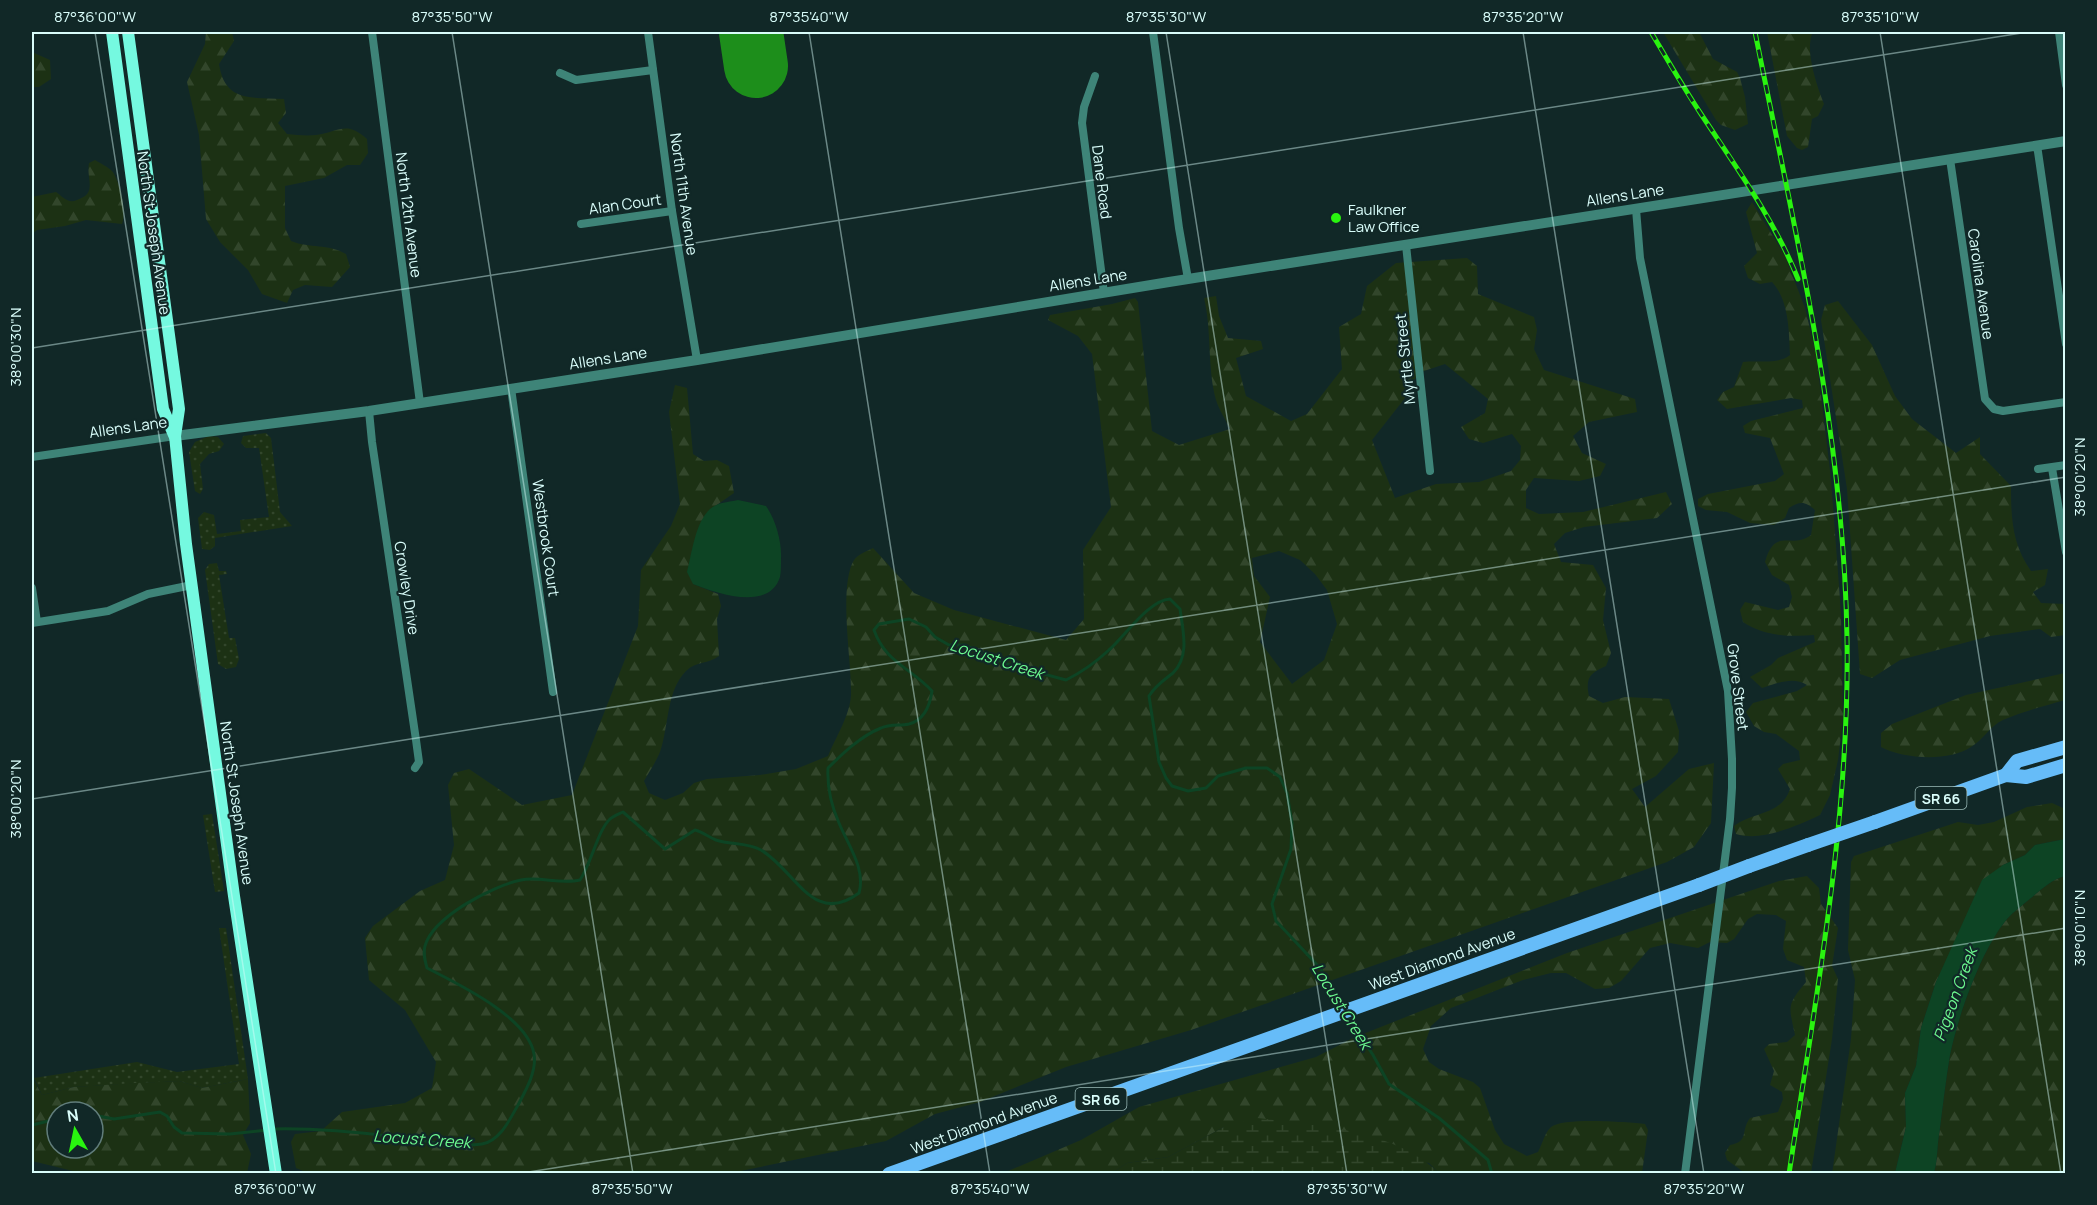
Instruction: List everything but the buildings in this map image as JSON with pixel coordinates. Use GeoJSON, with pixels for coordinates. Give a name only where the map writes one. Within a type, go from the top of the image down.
{"type":"FeatureCollection","features":[{"type":"Feature","properties":{"kind":"main road","name":"North St Joseph Avenue"},"geometry":{"type":"LineString","coordinates":[[112,32],[163,409],[175,436]]}},
{"type":"Feature","properties":{"kind":"main road","name":"North St Joseph Avenue"},"geometry":{"type":"LineString","coordinates":[[128,32],[179,409],[175,436],[192,585],[234,896],[276,1173]]}},
{"type":"Feature","properties":{"kind":"main road","name":"West Diamond Avenue"},"geometry":{"type":"LineString","coordinates":[[2006,775],[2017,761],[2066,747]]}},
{"type":"Feature","properties":{"kind":"main road","name":"West Diamond Avenue"},"geometry":{"type":"LineString","coordinates":[[889,1173],[2006,775],[2025,777],[2066,765]]}},
{"type":"Feature","properties":{"kind":"street","name":"North 12th Avenue"},"geometry":{"type":"LineString","coordinates":[[372,32],[420,403]]}},
{"type":"Feature","properties":{"kind":"street","name":"North 11th Avenue"},"geometry":{"type":"LineString","coordinates":[[648,32],[672,211],[697,360]]}},
{"type":"Feature","properties":{"kind":"street"},"geometry":{"type":"LineString","coordinates":[[1154,32],[1179,228],[1188,279]]}},
{"type":"Feature","properties":{"kind":"street"},"geometry":{"type":"LineString","coordinates":[[2059,32],[2066,85]]}},
{"type":"Feature","properties":{"kind":"street"},"geometry":{"type":"LineString","coordinates":[[560,73],[576,80],[653,70]]}},
{"type":"Feature","properties":{"kind":"street","name":"Dane Road"},"geometry":{"type":"LineString","coordinates":[[1095,76],[1084,107],[1083,131],[1104,294]]}},
{"type":"Feature","properties":{"kind":"street","name":"Allens Lane"},"geometry":{"type":"LineString","coordinates":[[32,457],[369,411],[2066,141]]}},
{"type":"Feature","properties":{"kind":"street"},"geometry":{"type":"LineString","coordinates":[[2037,145],[2066,344]]}},
{"type":"Feature","properties":{"kind":"street","name":"Carolina Avenue"},"geometry":{"type":"LineString","coordinates":[[1950,159],[1985,399],[1994,409],[2003,411],[2066,402]]}},
{"type":"Feature","properties":{"kind":"street","name":"Grove Street"},"geometry":{"type":"LineString","coordinates":[[1636,209],[1640,258],[1715,622],[1728,691],[1730,716],[1731,809],[1685,1173]]}},
{"type":"Feature","properties":{"kind":"street","name":"Alan Court"},"geometry":{"type":"LineString","coordinates":[[581,224],[672,211]]}},
{"type":"Feature","properties":{"kind":"street","name":"Myrtle Street"},"geometry":{"type":"LineString","coordinates":[[1406,245],[1430,471]]}},
{"type":"Feature","properties":{"kind":"street","name":"Westbrook Court"},"geometry":{"type":"LineString","coordinates":[[511,388],[553,692]]}},
{"type":"Feature","properties":{"kind":"street","name":"Crowley Drive"},"geometry":{"type":"LineString","coordinates":[[369,411],[373,453],[419,762],[415,768]]}},
{"type":"Feature","properties":{"kind":"street"},"geometry":{"type":"LineString","coordinates":[[2038,469],[2066,465]]}},
{"type":"Feature","properties":{"kind":"street"},"geometry":{"type":"LineString","coordinates":[[2052,468],[2066,552]]}},
{"type":"Feature","properties":{"kind":"street"},"geometry":{"type":"LineString","coordinates":[[32,588],[34,622],[108,610],[148,594],[192,585]]}},
{"type":"Feature","properties":{"kind":"green space"},"geometry":{"type":"Polygon","coordinates":[[[206,32],[232,32],[234,41],[219,64],[222,77],[227,86],[242,95],[284,99],[286,113],[278,123],[287,134],[316,135],[348,129],[360,133],[367,139],[368,153],[360,165],[347,165],[324,178],[285,186],[285,228],[291,241],[332,248],[346,254],[350,267],[332,287],[305,285],[293,290],[287,303],[262,294],[248,270],[220,242],[206,219],[199,135],[187,82],[205,44],[206,32]]]}},
{"type":"Feature","properties":{"kind":"green space"},"geometry":{"type":"Polygon","coordinates":[[[1663,32],[1699,32],[1713,59],[1737,72],[1745,97],[1748,124],[1735,130],[1721,125],[1716,120],[1663,32]]]}},
{"type":"Feature","properties":{"kind":"green space"},"geometry":{"type":"Polygon","coordinates":[[[1767,32],[1813,32],[1811,58],[1824,104],[1818,116],[1812,119],[1808,147],[1802,150],[1797,148],[1787,136],[1767,32]]]}},
{"type":"Feature","properties":{"kind":"green space"},"geometry":{"type":"Polygon","coordinates":[[[32,52],[50,60],[51,79],[39,87],[32,87],[32,52]]]}},
{"type":"Feature","properties":{"kind":"green space"},"geometry":{"type":"Polygon","coordinates":[[[95,160],[112,171],[118,182],[123,205],[122,224],[86,220],[37,230],[32,234],[32,197],[56,192],[71,201],[83,197],[87,194],[90,185],[89,163],[95,160]]]}},
{"type":"Feature","properties":{"kind":"green space"},"geometry":{"type":"Polygon","coordinates":[[[1752,202],[1785,256],[1805,308],[1816,354],[1831,479],[1841,613],[1843,719],[1838,760],[1830,795],[1820,815],[1779,832],[1746,836],[1736,834],[1734,826],[1773,809],[1786,798],[1790,789],[1778,769],[1783,764],[1800,760],[1799,751],[1776,734],[1764,732],[1754,726],[1746,712],[1753,703],[1797,691],[1807,685],[1791,681],[1762,688],[1750,677],[1771,665],[1778,658],[1815,642],[1814,635],[1777,634],[1751,627],[1743,622],[1740,610],[1745,602],[1778,610],[1789,607],[1792,597],[1789,585],[1772,575],[1765,562],[1769,551],[1779,542],[1804,539],[1811,535],[1815,510],[1802,503],[1796,504],[1789,508],[1785,518],[1774,525],[1750,523],[1727,512],[1706,510],[1698,506],[1698,499],[1708,494],[1775,481],[1784,474],[1770,438],[1745,433],[1743,426],[1751,421],[1803,408],[1802,400],[1791,398],[1727,409],[1717,400],[1723,392],[1734,387],[1743,362],[1774,361],[1790,355],[1787,316],[1778,289],[1772,282],[1760,284],[1748,278],[1744,266],[1757,253],[1746,212],[1752,202]]]}},
{"type":"Feature","properties":{"kind":"green space"},"geometry":{"type":"Polygon","coordinates":[[[1467,258],[1477,266],[1478,294],[1534,317],[1537,330],[1534,349],[1544,370],[1635,399],[1637,412],[1589,422],[1573,436],[1582,453],[1606,464],[1600,476],[1579,481],[1534,478],[1526,490],[1526,508],[1539,514],[1583,512],[1666,492],[1672,504],[1657,518],[1584,527],[1565,533],[1554,544],[1561,562],[1593,565],[1606,588],[1603,620],[1611,653],[1606,666],[1596,671],[1588,680],[1589,696],[1603,703],[1625,697],[1669,699],[1679,731],[1678,752],[1656,776],[1632,789],[1645,807],[1689,769],[1714,763],[1711,823],[1694,847],[1667,862],[1191,1030],[1066,1067],[980,1102],[935,1114],[886,1141],[731,1173],[308,1173],[296,1168],[291,1142],[295,1134],[321,1131],[342,1112],[405,1103],[432,1088],[436,1062],[405,1010],[369,980],[365,938],[373,926],[420,891],[445,880],[454,845],[448,785],[454,773],[469,769],[522,805],[572,795],[638,626],[641,570],[671,526],[680,504],[669,412],[675,385],[687,388],[693,454],[704,461],[717,460],[729,466],[734,493],[711,509],[693,584],[718,594],[721,606],[717,619],[719,656],[690,668],[680,679],[671,699],[660,752],[644,781],[649,793],[665,800],[683,793],[694,783],[707,779],[760,775],[796,769],[828,756],[845,718],[851,695],[846,606],[849,572],[855,558],[873,548],[914,593],[954,610],[1066,640],[1084,619],[1083,550],[1111,507],[1092,354],[1078,336],[1048,320],[1050,315],[1135,298],[1138,302],[1152,431],[1179,445],[1230,429],[1217,404],[1213,387],[1204,298],[1216,296],[1219,316],[1228,338],[1261,341],[1263,349],[1236,358],[1246,396],[1291,421],[1307,414],[1342,369],[1339,327],[1361,314],[1367,286],[1396,263],[1467,258]],[[1445,364],[1418,373],[1405,398],[1372,440],[1395,498],[1436,484],[1479,482],[1511,471],[1520,460],[1521,446],[1512,434],[1483,443],[1469,439],[1461,427],[1485,413],[1488,399],[1445,364]],[[1279,551],[1252,558],[1254,576],[1270,597],[1260,642],[1292,684],[1324,660],[1337,624],[1327,590],[1315,574],[1300,560],[1279,551]]]}},
{"type":"Feature","properties":{"kind":"green space"},"geometry":{"type":"Polygon","coordinates":[[[1838,301],[1872,345],[1895,396],[1912,419],[1956,453],[1980,437],[1980,454],[2011,486],[2011,509],[2016,541],[2025,561],[2031,571],[2048,569],[2045,585],[2033,592],[2041,603],[2065,604],[2065,635],[2051,637],[2040,629],[1990,636],[1900,660],[1872,678],[1860,674],[1847,489],[1821,320],[1825,305],[1838,301]]]}},
{"type":"Feature","properties":{"kind":"green space"},"geometry":{"type":"Polygon","coordinates":[[[266,433],[271,438],[280,512],[292,526],[215,538],[215,546],[210,550],[202,549],[198,518],[204,512],[214,515],[217,534],[241,531],[240,520],[269,517],[259,448],[246,448],[241,443],[243,436],[266,433]]]}},
{"type":"Feature","properties":{"kind":"green space"},"geometry":{"type":"Polygon","coordinates":[[[209,436],[218,437],[224,444],[219,451],[209,454],[200,464],[203,489],[200,494],[195,491],[189,452],[195,442],[209,436]]]}},
{"type":"Feature","properties":{"kind":"green space"},"geometry":{"type":"Polygon","coordinates":[[[217,563],[219,571],[226,571],[227,574],[219,575],[229,638],[235,638],[239,659],[236,667],[226,669],[218,664],[205,570],[209,564],[217,563]]]}},
{"type":"Feature","properties":{"kind":"green space"},"geometry":{"type":"Polygon","coordinates":[[[2065,673],[2065,700],[2003,720],[1962,752],[1926,757],[1901,754],[1881,747],[1881,733],[1892,724],[1966,695],[2065,673]]]}},
{"type":"Feature","properties":{"kind":"green space"},"geometry":{"type":"Polygon","coordinates":[[[2052,803],[2065,809],[2065,839],[2035,845],[2025,855],[2003,865],[1954,946],[1936,982],[1921,1028],[1916,1066],[1905,1093],[1906,1127],[1895,1173],[1832,1174],[1851,1039],[1855,980],[1848,950],[1851,862],[1854,856],[1958,822],[1978,825],[1994,822],[2027,807],[2052,803]]]}},
{"type":"Feature","properties":{"kind":"green space"},"geometry":{"type":"Polygon","coordinates":[[[212,814],[224,891],[215,892],[203,815],[212,814]]]}},
{"type":"Feature","properties":{"kind":"green space"},"geometry":{"type":"Polygon","coordinates":[[[1807,876],[1819,888],[1821,904],[1838,928],[1832,966],[1838,979],[1832,1039],[1811,1173],[1745,1173],[1727,1160],[1725,1153],[1730,1145],[1740,1141],[1750,1118],[1778,1112],[1783,1099],[1782,1092],[1770,1085],[1774,1071],[1764,1049],[1769,1044],[1787,1042],[1795,1035],[1791,1018],[1792,1002],[1806,982],[1804,967],[1787,960],[1783,949],[1786,921],[1776,915],[1757,914],[1748,919],[1734,939],[1727,943],[1710,942],[1698,948],[1670,943],[1650,948],[1621,981],[1609,988],[1595,989],[1566,973],[1551,973],[1523,980],[1451,1008],[1431,1026],[1423,1049],[1429,1062],[1439,1069],[1473,1082],[1480,1088],[1495,1130],[1504,1144],[1527,1156],[1538,1152],[1549,1129],[1558,1124],[1596,1121],[1645,1124],[1648,1130],[1642,1173],[1439,1173],[1429,1163],[1224,1127],[1168,1157],[1127,1163],[1112,1173],[1001,1174],[1081,1140],[1139,1107],[1316,1057],[1353,1038],[1567,953],[1779,881],[1807,876]]]}},
{"type":"Feature","properties":{"kind":"green space"},"geometry":{"type":"Polygon","coordinates":[[[2065,876],[2065,1173],[1934,1174],[1950,1055],[1965,1003],[1980,965],[1997,932],[2010,916],[2047,885],[2065,876]]]}},
{"type":"Feature","properties":{"kind":"green space"},"geometry":{"type":"Polygon","coordinates":[[[219,928],[226,928],[248,1079],[202,1088],[179,1081],[74,1087],[42,1095],[34,1078],[137,1062],[177,1072],[239,1064],[219,928]]]}},
{"type":"Feature","properties":{"kind":"green space"},"geometry":{"type":"Polygon","coordinates":[[[32,1077],[42,1095],[74,1087],[179,1081],[202,1088],[248,1079],[250,1123],[243,1135],[251,1154],[247,1173],[73,1171],[32,1161],[32,1077]]]}},
{"type":"Feature","properties":{"kind":"green space"},"geometry":{"type":"Polygon","coordinates":[[[1257,1118],[1329,1127],[1378,1139],[1401,1147],[1439,1173],[1112,1173],[1127,1163],[1168,1157],[1224,1127],[1257,1118]]]}},
{"type":"Feature","properties":{"kind":"water"},"geometry":{"type":"Polygon","coordinates":[[[738,500],[766,506],[778,532],[780,577],[774,588],[754,597],[728,595],[703,588],[693,584],[687,572],[695,539],[705,515],[716,505],[738,500]]]}},
{"type":"Feature","properties":{"kind":"water","name":"Pigeon Creek"},"geometry":{"type":"Polygon","coordinates":[[[2065,839],[2065,876],[2047,885],[2007,919],[1988,948],[1972,984],[1950,1055],[1934,1173],[1895,1173],[1906,1127],[1905,1093],[1916,1066],[1921,1028],[1936,982],[1982,880],[2003,865],[2025,855],[2035,845],[2065,839]]]}},
{"type":"Feature","properties":{"kind":"waterway","name":"Locust Creek"},"geometry":{"type":"LineString","coordinates":[[274,1129],[350,1132],[462,1145],[482,1144],[494,1139],[508,1123],[532,1074],[535,1060],[529,1040],[519,1027],[490,1003],[427,968],[424,955],[425,946],[430,935],[451,914],[465,904],[509,883],[528,879],[565,882],[580,880],[606,824],[623,812],[665,849],[695,830],[716,840],[761,850],[817,900],[829,904],[843,902],[859,893],[861,884],[858,866],[834,809],[829,789],[828,768],[859,740],[874,731],[914,722],[926,711],[932,691],[885,650],[874,630],[879,624],[909,619],[926,627],[935,637],[949,645],[965,645],[1007,664],[1066,680],[1094,663],[1154,605],[1170,599],[1180,609],[1184,643],[1182,659],[1178,666],[1149,696],[1159,762],[1172,786],[1188,791],[1206,788],[1218,776],[1246,768],[1267,768],[1280,777],[1287,793],[1292,823],[1291,849],[1272,904],[1276,921],[1321,969],[1332,996],[1342,1009]]}},
{"type":"Feature","properties":{"kind":"waterway","name":"Locust Creek"},"geometry":{"type":"LineString","coordinates":[[1346,1014],[1389,1084],[1439,1118],[1488,1160],[1492,1174]]}},
{"type":"Feature","properties":{"kind":"waterway","name":"Locust Creek"},"geometry":{"type":"LineString","coordinates":[[105,1117],[114,1119],[160,1112],[167,1116],[174,1127],[182,1133],[230,1134],[267,1130]]}},
{"type":"Feature","properties":{"kind":"waterway","name":"Locust Creek"},"geometry":{"type":"LineString","coordinates":[[32,1125],[45,1122]]}},
{"type":"Feature","properties":{"kind":"runway"},"geometry":{"type":"LineString","coordinates":[[751,32],[756,66]]}},
{"type":"Feature","properties":{"kind":"railway"},"geometry":{"type":"LineString","coordinates":[[1651,32],[1688,94],[1766,214],[1798,279]]}},
{"type":"Feature","properties":{"kind":"railway"},"geometry":{"type":"LineString","coordinates":[[1755,32],[1801,258],[1827,409],[1844,561],[1847,638],[1843,773],[1837,840],[1820,974],[1789,1174]]}},
{"type":"Feature","properties":{"kind":"place","name":"Faulkner Law Office"},"geometry":{"type":"Point","coordinates":[1336,218]}}]}
